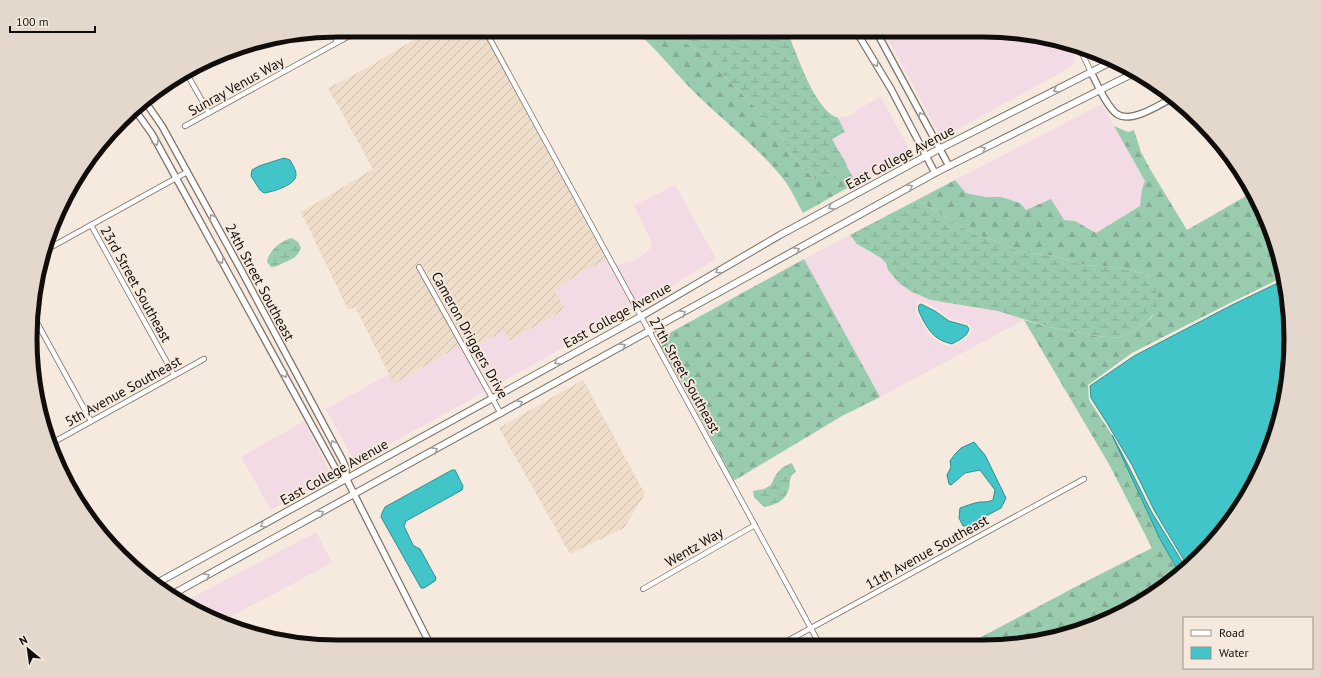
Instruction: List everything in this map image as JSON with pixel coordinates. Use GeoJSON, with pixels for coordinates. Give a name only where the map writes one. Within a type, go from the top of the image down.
{"type":"FeatureCollection","features":[{"type":"Feature","properties":{"kind":"main road","name":"East College Avenue"},"geometry":{"type":"LineString","coordinates":[[160,581],[640,316],[780,235],[939,149],[1107,64]]}},
{"type":"Feature","properties":{"kind":"main road","name":"East College Avenue"},"geometry":{"type":"LineString","coordinates":[[176,592],[935,173],[1130,75]]}},
{"type":"Feature","properties":{"kind":"street"},"geometry":{"type":"LineString","coordinates":[[334,37],[337,42]]}},
{"type":"Feature","properties":{"kind":"street","name":"Sunray Venus Way"},"geometry":{"type":"LineString","coordinates":[[185,126],[347,37]]}},
{"type":"Feature","properties":{"kind":"street","name":"27th Street Southeast"},"geometry":{"type":"LineString","coordinates":[[489,37],[817,640]]}},
{"type":"Feature","properties":{"kind":"street"},"geometry":{"type":"LineString","coordinates":[[860,37],[891,89],[935,173]]}},
{"type":"Feature","properties":{"kind":"street"},"geometry":{"type":"LineString","coordinates":[[880,37],[948,166]]}},
{"type":"Feature","properties":{"kind":"street"},"geometry":{"type":"LineString","coordinates":[[1082,54],[1101,90],[1116,114],[1122,117],[1131,117],[1167,100]]}},
{"type":"Feature","properties":{"kind":"street"},"geometry":{"type":"LineString","coordinates":[[189,77],[209,113]]}},
{"type":"Feature","properties":{"kind":"street","name":"24th Street Southeast"},"geometry":{"type":"LineString","coordinates":[[148,105],[162,126],[240,268],[346,468],[346,478],[428,640]]}},
{"type":"Feature","properties":{"kind":"street","name":"24th Street Southeast"},"geometry":{"type":"LineString","coordinates":[[138,114],[152,134],[338,473],[346,478]]}},
{"type":"Feature","properties":{"kind":"street"},"geometry":{"type":"LineString","coordinates":[[51,247],[187,172]]}},
{"type":"Feature","properties":{"kind":"street","name":"23rd Street Southeast"},"geometry":{"type":"LineString","coordinates":[[91,225],[174,375]]}},
{"type":"Feature","properties":{"kind":"street","name":"Cameron Driggers Drive"},"geometry":{"type":"LineString","coordinates":[[420,267],[501,414]]}},
{"type":"Feature","properties":{"kind":"street"},"geometry":{"type":"LineString","coordinates":[[38,324],[91,421]]}},
{"type":"Feature","properties":{"kind":"street","name":"5th Avenue Southeast"},"geometry":{"type":"LineString","coordinates":[[55,441],[204,358]]}},
{"type":"Feature","properties":{"kind":"street","name":"11th Avenue Southeast"},"geometry":{"type":"LineString","coordinates":[[789,640],[1084,479]]}},
{"type":"Feature","properties":{"kind":"street","name":"Wentz Way"},"geometry":{"type":"LineString","coordinates":[[643,589],[755,525]]}},
{"type":"Feature","properties":{"kind":"shaded area"},"geometry":{"type":"Polygon","coordinates":[[[418,37],[487,37],[606,259],[554,289],[565,309],[510,341],[504,331],[470,350],[421,263],[416,265],[461,345],[394,384],[355,307],[348,310],[301,212],[373,169],[328,88],[365,69],[418,37]]]}},
{"type":"Feature","properties":{"kind":"shaded area"},"geometry":{"type":"Polygon","coordinates":[[[887,37],[1002,38],[1041,43],[1075,52],[1075,62],[1071,67],[941,138],[887,37]]]}},
{"type":"Feature","properties":{"kind":"shaded area"},"geometry":{"type":"Polygon","coordinates":[[[878,96],[881,97],[910,151],[882,170],[856,183],[832,139],[845,132],[838,118],[855,114],[856,110],[879,98],[878,96]]]}},
{"type":"Feature","properties":{"kind":"shaded area"},"geometry":{"type":"Polygon","coordinates":[[[1102,104],[1145,181],[1142,189],[1140,206],[1096,233],[1075,221],[1064,220],[1026,211],[1020,203],[1001,197],[985,197],[966,193],[955,180],[1102,104]]]}},
{"type":"Feature","properties":{"kind":"shaded area"},"geometry":{"type":"Polygon","coordinates":[[[675,185],[716,259],[638,306],[616,265],[638,259],[651,248],[651,241],[634,205],[675,185]]]}},
{"type":"Feature","properties":{"kind":"shaded area"},"geometry":{"type":"Polygon","coordinates":[[[850,235],[853,240],[871,254],[881,258],[886,263],[888,270],[912,292],[931,300],[998,311],[1024,320],[880,397],[804,259],[850,235]],[[920,301],[917,303],[916,312],[928,333],[935,340],[943,345],[953,347],[968,337],[971,333],[969,324],[950,319],[928,303],[920,301]]]}},
{"type":"Feature","properties":{"kind":"shaded area"},"geometry":{"type":"Polygon","coordinates":[[[606,259],[633,309],[491,388],[470,350],[504,331],[510,341],[565,309],[554,289],[606,259]]]}},
{"type":"Feature","properties":{"kind":"shaded area"},"geometry":{"type":"Polygon","coordinates":[[[461,345],[486,391],[355,463],[326,409],[389,374],[394,384],[461,345]]]}},
{"type":"Feature","properties":{"kind":"shaded area"},"geometry":{"type":"Polygon","coordinates":[[[583,380],[645,494],[624,528],[570,554],[499,428],[583,380]]]}},
{"type":"Feature","properties":{"kind":"shaded area"},"geometry":{"type":"Polygon","coordinates":[[[304,421],[332,476],[271,510],[241,457],[304,421]]]}},
{"type":"Feature","properties":{"kind":"shaded area"},"geometry":{"type":"Polygon","coordinates":[[[316,532],[332,562],[227,618],[188,600],[316,532]]]}},
{"type":"Feature","properties":{"kind":"green space"},"geometry":{"type":"Polygon","coordinates":[[[641,37],[680,37],[687,44],[714,62],[721,73],[758,110],[781,137],[801,167],[815,179],[843,168],[846,165],[856,183],[803,213],[788,185],[765,158],[696,94],[641,37]]]}},
{"type":"Feature","properties":{"kind":"green space"},"geometry":{"type":"Polygon","coordinates":[[[680,37],[789,37],[809,84],[816,96],[822,106],[838,118],[845,132],[832,139],[847,165],[833,180],[815,179],[801,167],[781,137],[758,110],[721,73],[714,62],[687,44],[680,37]]]}},
{"type":"Feature","properties":{"kind":"green space"},"geometry":{"type":"Polygon","coordinates":[[[1114,126],[1128,132],[1134,130],[1141,152],[1150,169],[1187,230],[1248,195],[1268,242],[1274,260],[1278,280],[1132,353],[1088,385],[1089,400],[1112,435],[1160,539],[1177,569],[1166,578],[1133,600],[1098,617],[1079,624],[1061,630],[1022,637],[976,640],[1152,548],[1110,466],[1024,320],[1049,327],[1097,336],[1117,338],[1129,334],[1145,323],[1152,317],[1156,308],[1151,277],[1143,273],[1113,267],[1085,265],[1054,256],[1016,250],[999,242],[974,234],[917,200],[955,180],[966,193],[985,197],[1001,197],[1020,203],[1026,210],[1051,199],[1064,220],[1075,221],[1096,233],[1140,206],[1142,189],[1145,181],[1114,126]]]}},
{"type":"Feature","properties":{"kind":"green space"},"geometry":{"type":"Polygon","coordinates":[[[917,200],[974,234],[999,242],[1016,250],[1054,256],[1085,265],[1113,267],[1143,273],[1151,277],[1155,282],[1158,299],[1155,313],[1145,323],[1129,334],[1117,338],[1097,336],[1049,327],[998,311],[931,300],[912,292],[899,283],[888,270],[886,263],[881,258],[857,244],[850,235],[917,200]]]}},
{"type":"Feature","properties":{"kind":"green space"},"geometry":{"type":"Polygon","coordinates":[[[292,238],[298,242],[301,248],[298,254],[294,258],[277,266],[271,267],[267,262],[270,254],[284,241],[292,238]]]}},
{"type":"Feature","properties":{"kind":"green space"},"geometry":{"type":"Polygon","coordinates":[[[804,259],[880,397],[842,416],[735,480],[733,479],[687,392],[657,340],[804,259]]]}},
{"type":"Feature","properties":{"kind":"green space"},"geometry":{"type":"Polygon","coordinates":[[[792,463],[796,472],[791,477],[788,492],[780,502],[764,507],[754,497],[753,491],[764,489],[771,485],[779,471],[784,466],[792,463]]]}},
{"type":"Feature","properties":{"kind":"water"},"geometry":{"type":"Polygon","coordinates":[[[284,158],[290,160],[294,167],[296,173],[295,179],[288,185],[264,193],[260,190],[251,176],[252,170],[259,166],[284,158]]]}},
{"type":"Feature","properties":{"kind":"water"},"geometry":{"type":"Polygon","coordinates":[[[1278,283],[1284,338],[1278,397],[1274,417],[1261,454],[1244,489],[1222,522],[1196,552],[1185,562],[1154,510],[1132,465],[1091,398],[1090,386],[1134,356],[1278,283]]]}},
{"type":"Feature","properties":{"kind":"water"},"geometry":{"type":"Polygon","coordinates":[[[921,304],[935,311],[949,321],[967,326],[969,329],[968,332],[952,344],[942,341],[934,336],[920,315],[919,305],[921,304]]]}},
{"type":"Feature","properties":{"kind":"water"},"geometry":{"type":"Polygon","coordinates":[[[1112,435],[1151,511],[1183,563],[1177,569],[1160,539],[1112,435]]]}},
{"type":"Feature","properties":{"kind":"water"},"geometry":{"type":"Polygon","coordinates":[[[974,442],[985,455],[1006,498],[1001,508],[971,526],[963,526],[959,518],[960,508],[975,503],[993,500],[995,490],[980,470],[965,473],[951,485],[949,484],[947,475],[951,467],[950,461],[961,448],[974,442]]]}},
{"type":"Feature","properties":{"kind":"water"},"geometry":{"type":"Polygon","coordinates":[[[452,470],[455,470],[463,486],[462,490],[406,521],[404,526],[412,543],[420,549],[436,578],[435,581],[424,588],[421,588],[381,517],[382,513],[385,507],[452,470]]]}}]}
